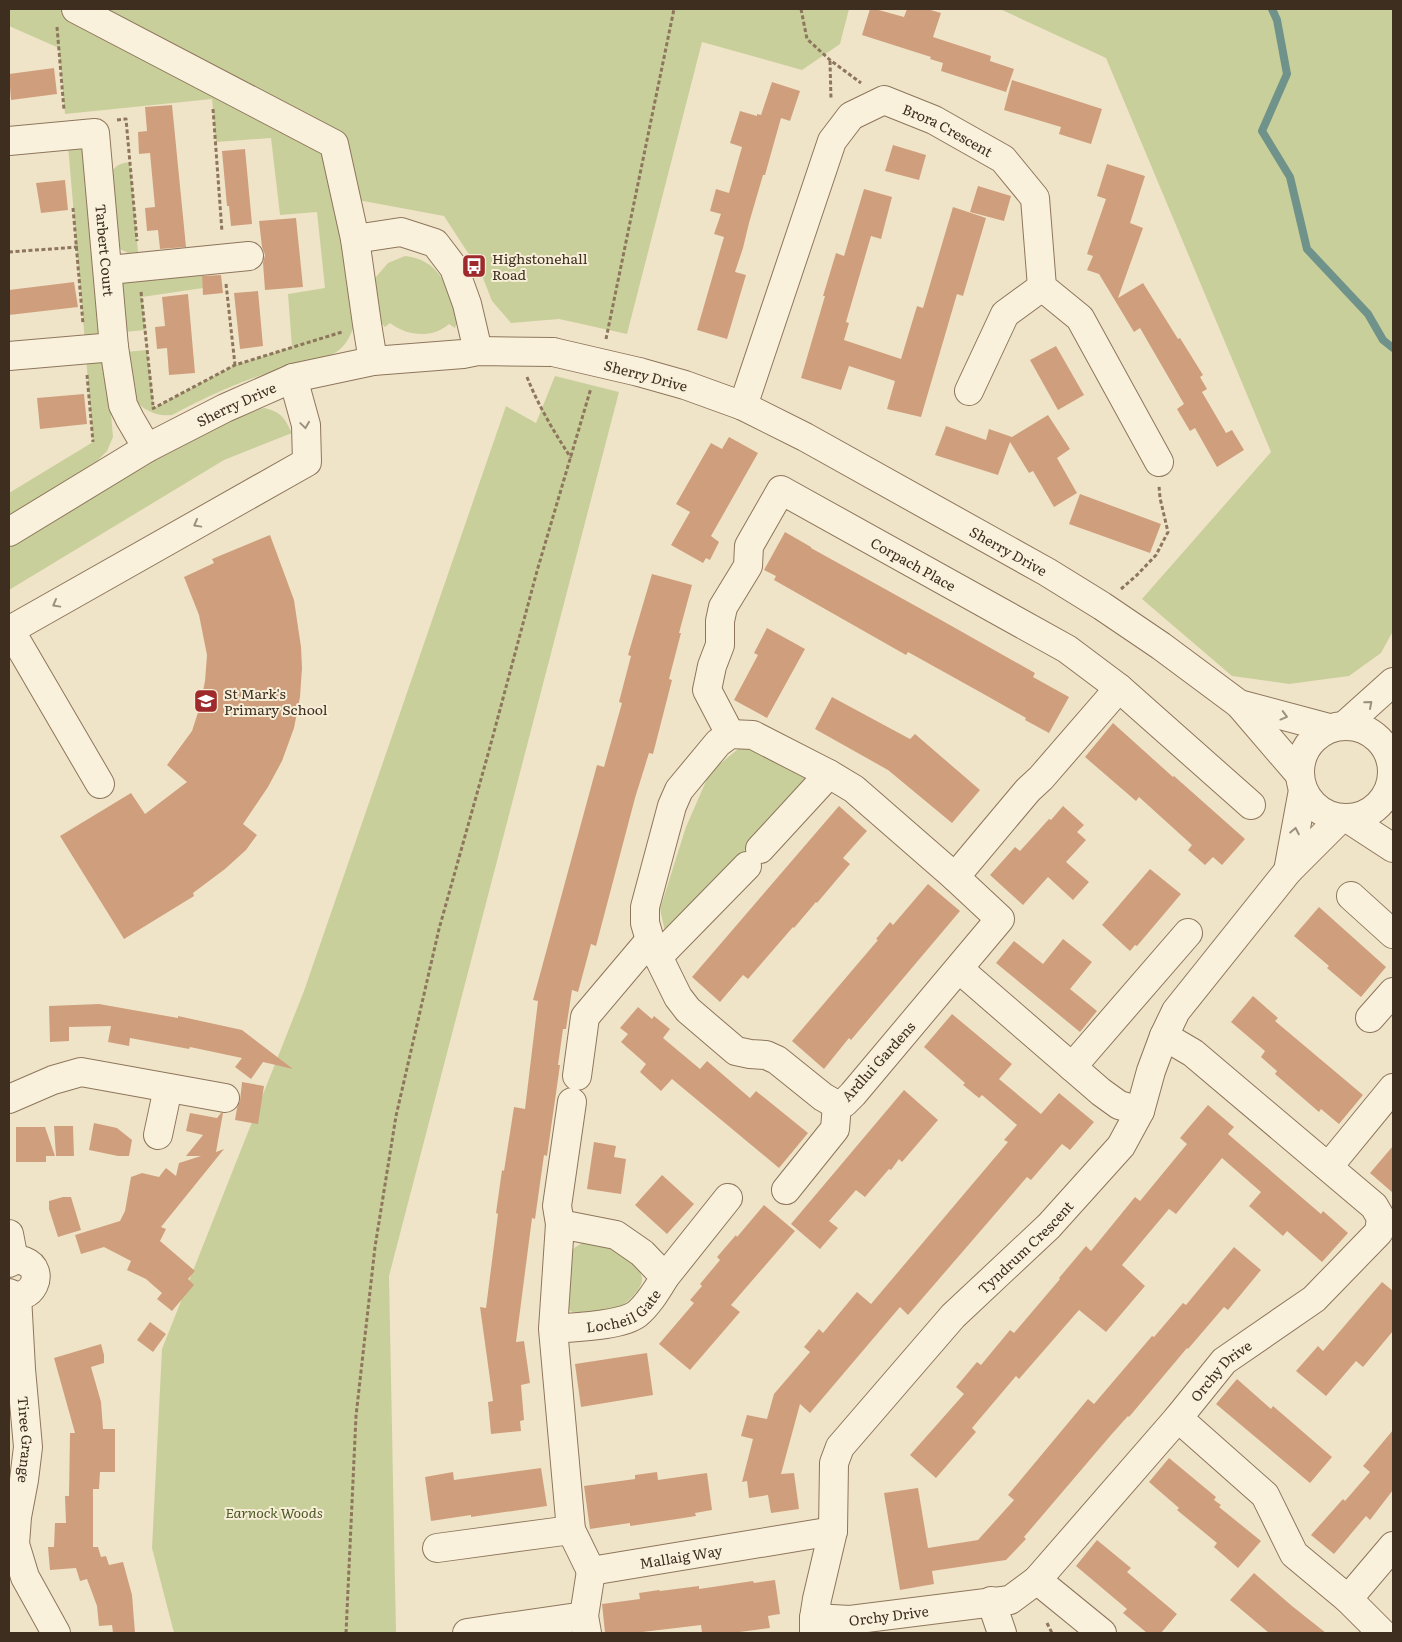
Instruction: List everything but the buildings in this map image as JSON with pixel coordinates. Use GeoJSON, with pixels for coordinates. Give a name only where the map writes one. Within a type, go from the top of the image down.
{"type":"FeatureCollection","features":[{"type":"Feature","properties":{"kind":"street"},"geometry":{"type":"LineString","coordinates":[[66,14],[211,79],[334,144],[355,239],[374,361]]}},
{"type":"Feature","properties":{"kind":"street","name":"Brora Crescent"},"geometry":{"type":"LineString","coordinates":[[743,406],[832,141],[851,116],[884,100],[934,120],[1003,159],[1035,198],[1042,287]]}},
{"type":"Feature","properties":{"kind":"street","name":"Tarbert Court"},"geometry":{"type":"LineString","coordinates":[[9,142],[95,133],[109,270],[114,347],[124,406],[147,448]]}},
{"type":"Feature","properties":{"kind":"street"},"geometry":{"type":"LineString","coordinates":[[355,239],[401,232],[434,243],[454,268],[467,304],[478,351]]}},
{"type":"Feature","properties":{"kind":"street"},"geometry":{"type":"LineString","coordinates":[[109,270],[236,258]]}},
{"type":"Feature","properties":{"kind":"street"},"geometry":{"type":"LineString","coordinates":[[969,391],[1005,314],[1042,287],[1080,318],[1159,462]]}},
{"type":"Feature","properties":{"kind":"street"},"geometry":{"type":"LineString","coordinates":[[9,356],[114,347]]}},
{"type":"Feature","properties":{"kind":"street","name":"Sherry Drive"},"geometry":{"type":"LineString","coordinates":[[9,532],[147,448],[225,408],[293,378],[374,361],[463,354],[478,351],[553,352],[686,385],[743,406],[806,437],[1047,572],[1161,646],[1239,704],[1302,782]]}},
{"type":"Feature","properties":{"kind":"street"},"geometry":{"type":"LineString","coordinates":[[100,784],[9,629],[307,462],[306,425],[293,378]]}},
{"type":"Feature","properties":{"kind":"street","name":"Corpach Place"},"geometry":{"type":"LineString","coordinates":[[730,734],[707,690],[712,666],[720,645],[720,621],[723,607],[748,566],[749,546],[781,490],[1067,649],[1119,688],[1251,805]]}},
{"type":"Feature","properties":{"kind":"street"},"geometry":{"type":"LineString","coordinates":[[1393,682],[1337,727],[1317,736],[1307,747],[1301,760],[1302,782],[1312,803],[1325,813],[1344,818],[1393,848]]}},
{"type":"Feature","properties":{"kind":"street"},"geometry":{"type":"LineString","coordinates":[[955,877],[1028,790],[1041,778],[1119,688]]}},
{"type":"Feature","properties":{"kind":"street","name":"Sherry Drive"},"geometry":{"type":"LineString","coordinates":[[1239,704],[1337,727]]}},
{"type":"Feature","properties":{"kind":"street"},"geometry":{"type":"LineString","coordinates":[[1337,727],[1358,728],[1371,734],[1382,744],[1392,768],[1384,796],[1373,809],[1358,816],[1344,818]]}},
{"type":"Feature","properties":{"kind":"street","name":"Ardlui Gardens"},"geometry":{"type":"LineString","coordinates":[[730,734],[753,735],[854,789],[1000,919],[844,1103],[837,1105],[823,1097],[777,1060],[766,1055],[736,1051],[688,1010],[678,997],[654,949],[645,923],[645,907],[672,806],[679,790],[718,743],[730,734]]}},
{"type":"Feature","properties":{"kind":"street"},"geometry":{"type":"LineString","coordinates":[[577,1076],[585,1017],[654,949],[754,858],[829,774]]}},
{"type":"Feature","properties":{"kind":"street","name":"Tyndrum Crescent"},"geometry":{"type":"LineString","coordinates":[[1288,871],[1302,782]]}},
{"type":"Feature","properties":{"kind":"street","name":"Tyndrum Crescent"},"geometry":{"type":"LineString","coordinates":[[814,1626],[817,1599],[834,1531],[834,1463],[840,1447],[861,1420],[953,1316],[1049,1226],[1121,1146],[1140,1111],[1151,1071],[1176,1011],[1288,871],[1344,818]]}},
{"type":"Feature","properties":{"kind":"street"},"geometry":{"type":"LineString","coordinates":[[1351,896],[1393,934]]}},
{"type":"Feature","properties":{"kind":"street"},"geometry":{"type":"LineString","coordinates":[[1072,1067],[1188,933]]}},
{"type":"Feature","properties":{"kind":"street"},"geometry":{"type":"LineString","coordinates":[[959,969],[1101,1092],[1119,1105],[1140,1111]]}},
{"type":"Feature","properties":{"kind":"street"},"geometry":{"type":"LineString","coordinates":[[1370,1018],[1393,992]]}},
{"type":"Feature","properties":{"kind":"street","name":"Orchy Drive"},"geometry":{"type":"LineString","coordinates":[[814,1626],[991,1601],[1010,1600],[1037,1580],[1178,1418],[1224,1361],[1314,1300],[1386,1239],[1380,1218],[1374,1206],[1194,1053],[1164,1036]]}},
{"type":"Feature","properties":{"kind":"street"},"geometry":{"type":"LineString","coordinates":[[9,1099],[53,1080],[81,1072],[225,1098]]}},
{"type":"Feature","properties":{"kind":"street"},"geometry":{"type":"LineString","coordinates":[[158,1135],[168,1088]]}},
{"type":"Feature","properties":{"kind":"street"},"geometry":{"type":"LineString","coordinates":[[1328,1166],[1393,1088]]}},
{"type":"Feature","properties":{"kind":"street"},"geometry":{"type":"LineString","coordinates":[[467,1633],[585,1625],[591,1570],[571,1530],[553,1329],[560,1224],[557,1206],[572,1102]]}},
{"type":"Feature","properties":{"kind":"street"},"geometry":{"type":"LineString","coordinates":[[786,1190],[835,1129],[837,1105]]}},
{"type":"Feature","properties":{"kind":"street"},"geometry":{"type":"LineString","coordinates":[[666,1277],[728,1198]]}},
{"type":"Feature","properties":{"kind":"street","name":"Locheil Gate"},"geometry":{"type":"LineString","coordinates":[[553,1329],[621,1321],[636,1314],[652,1298],[666,1277],[642,1252],[616,1235],[560,1224]]}},
{"type":"Feature","properties":{"kind":"street","name":"Tiree Grange"},"geometry":{"type":"LineString","coordinates":[[10,1253],[29,1263],[35,1271],[36,1277],[35,1284],[28,1293],[13,1294],[28,1448],[17,1517],[15,1544],[26,1578],[56,1633]]}},
{"type":"Feature","properties":{"kind":"street"},"geometry":{"type":"LineString","coordinates":[[1178,1418],[1266,1495],[1294,1554],[1348,1599],[1382,1633]]}},
{"type":"Feature","properties":{"kind":"street"},"geometry":{"type":"LineString","coordinates":[[437,1548],[571,1530]]}},
{"type":"Feature","properties":{"kind":"street","name":"Mallaig Way"},"geometry":{"type":"LineString","coordinates":[[591,1570],[834,1531]]}},
{"type":"Feature","properties":{"kind":"street"},"geometry":{"type":"LineString","coordinates":[[1348,1599],[1393,1546]]}},
{"type":"Feature","properties":{"kind":"street"},"geometry":{"type":"LineString","coordinates":[[1037,1580],[1102,1633]]}},
{"type":"Feature","properties":{"kind":"street"},"geometry":{"type":"LineString","coordinates":[[991,1601],[1002,1633]]}},
{"type":"Feature","properties":{"kind":"path"},"geometry":{"type":"LineString","coordinates":[[603,347],[609,329],[674,9]]}},
{"type":"Feature","properties":{"kind":"path"},"geometry":{"type":"LineString","coordinates":[[801,9],[807,39],[830,60],[884,100]]}},
{"type":"Feature","properties":{"kind":"path"},"geometry":{"type":"LineString","coordinates":[[66,14],[68,136]]}},
{"type":"Feature","properties":{"kind":"path"},"geometry":{"type":"LineString","coordinates":[[211,79],[236,258],[235,365]]}},
{"type":"Feature","properties":{"kind":"path"},"geometry":{"type":"LineString","coordinates":[[73,201],[93,442]]}},
{"type":"Feature","properties":{"kind":"path"},"geometry":{"type":"LineString","coordinates":[[9,252],[76,247]]}},
{"type":"Feature","properties":{"kind":"path"},"geometry":{"type":"LineString","coordinates":[[130,419],[235,365],[367,324]]}},
{"type":"Feature","properties":{"kind":"path"},"geometry":{"type":"LineString","coordinates":[[518,353],[534,396],[558,440],[571,458]]}},
{"type":"Feature","properties":{"kind":"path"},"geometry":{"type":"LineString","coordinates":[[346,1633],[356,1416],[374,1247],[396,1116],[438,929],[537,571],[592,384]]}},
{"type":"Feature","properties":{"kind":"path"},"geometry":{"type":"LineString","coordinates":[[1102,606],[1156,555],[1168,532],[1160,498],[1159,462]]}},
{"type":"Feature","properties":{"kind":"green space"},"geometry":{"type":"Polygon","coordinates":[[[9,9],[849,9],[840,44],[802,70],[702,42],[627,334],[559,319],[511,323],[492,301],[481,273],[444,216],[347,198],[355,324],[345,344],[325,358],[261,375],[197,402],[172,415],[166,415],[149,411],[137,400],[130,385],[125,352],[147,350],[154,408],[233,366],[292,347],[288,294],[325,288],[317,212],[280,215],[271,138],[216,142],[212,99],[65,114],[59,48],[9,26],[9,9]]]}},
{"type":"Feature","properties":{"kind":"green space"},"geometry":{"type":"Polygon","coordinates":[[[1000,9],[1393,9],[1393,631],[1381,653],[1349,676],[1289,684],[1232,676],[1142,599],[1271,452],[1106,58],[1000,9]]]}},
{"type":"Feature","properties":{"kind":"green space"},"geometry":{"type":"Polygon","coordinates":[[[87,145],[105,340],[85,342],[68,146],[87,145]]]}},
{"type":"Feature","properties":{"kind":"green space"},"geometry":{"type":"Polygon","coordinates":[[[130,162],[138,252],[128,253],[120,249],[117,242],[110,178],[112,171],[116,167],[130,162]]]}},
{"type":"Feature","properties":{"kind":"green space"},"geometry":{"type":"Polygon","coordinates":[[[405,256],[415,258],[430,265],[441,277],[449,292],[457,318],[455,328],[449,324],[435,332],[420,334],[404,331],[390,323],[385,327],[379,321],[372,284],[388,263],[405,256]]]}},
{"type":"Feature","properties":{"kind":"green space"},"geometry":{"type":"Polygon","coordinates":[[[196,272],[202,276],[203,288],[142,297],[145,330],[124,332],[120,288],[122,282],[196,272]]]}},
{"type":"Feature","properties":{"kind":"green space"},"geometry":{"type":"Polygon","coordinates":[[[106,355],[113,437],[107,451],[97,461],[9,516],[9,493],[93,442],[86,357],[106,355]]]}},
{"type":"Feature","properties":{"kind":"green space","name":"Earnock Woods"},"geometry":{"type":"Polygon","coordinates":[[[555,376],[619,392],[389,1276],[396,1633],[174,1633],[152,1548],[162,1349],[304,991],[506,406],[536,423],[555,376]]]}},
{"type":"Feature","properties":{"kind":"green space"},"geometry":{"type":"Polygon","coordinates":[[[265,408],[282,416],[292,433],[224,460],[9,590],[9,548],[192,438],[255,409],[265,408]]]}},
{"type":"Feature","properties":{"kind":"green space"},"geometry":{"type":"Polygon","coordinates":[[[743,745],[811,778],[666,936],[660,909],[686,827],[710,772],[743,745]]]}},
{"type":"Feature","properties":{"kind":"green space"},"geometry":{"type":"Polygon","coordinates":[[[582,1243],[617,1250],[641,1274],[642,1283],[640,1287],[621,1306],[588,1313],[570,1311],[566,1304],[568,1258],[574,1248],[582,1243]]]}},
{"type":"Feature","properties":{"kind":"waterway"},"geometry":{"type":"LineString","coordinates":[[1272,9],[1277,20],[1287,74],[1262,131],[1290,177],[1307,249],[1368,314],[1383,340],[1393,348]]}},
{"type":"Feature","properties":{"kind":"place","name":"Highstonehall Road"},"geometry":{"type":"Point","coordinates":[474,266]}},
{"type":"Feature","properties":{"kind":"place","name":"St Mark's Primary School"},"geometry":{"type":"Point","coordinates":[206,701]}}]}
